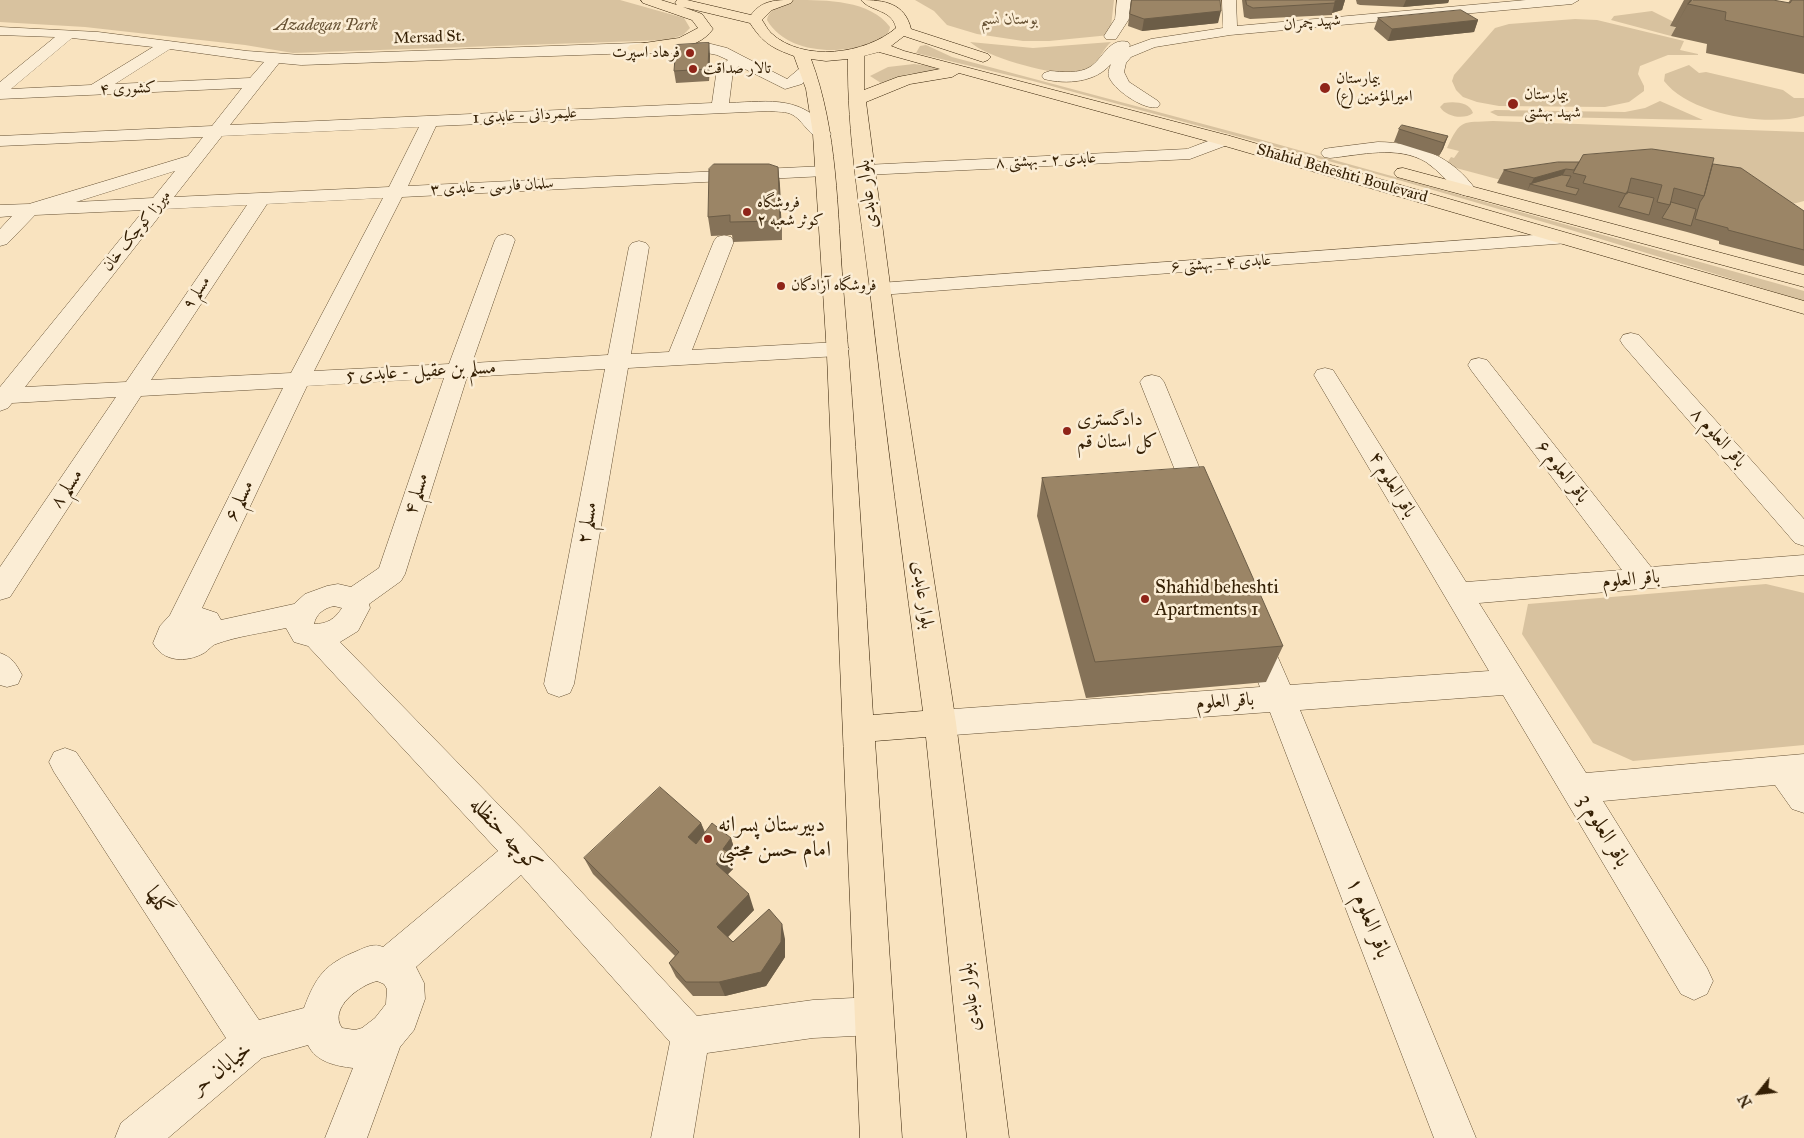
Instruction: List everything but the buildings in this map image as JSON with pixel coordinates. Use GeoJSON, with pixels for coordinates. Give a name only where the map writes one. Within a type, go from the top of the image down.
{"type":"FeatureCollection","features":[{"type":"Feature","properties":{"kind":"main road"},"geometry":{"type":"LineString","coordinates":[[634,48],[689,40],[701,36],[706,29],[697,17],[648,0]]}},
{"type":"Feature","properties":{"kind":"main road"},"geometry":{"type":"LineString","coordinates":[[671,0],[755,20]]}},
{"type":"Feature","properties":{"kind":"main road"},"geometry":{"type":"LineString","coordinates":[[695,6],[707,5],[719,0]]}},
{"type":"Feature","properties":{"kind":"main road"},"geometry":{"type":"LineString","coordinates":[[786,0],[763,9],[757,14],[755,20],[758,29],[764,36],[804,62],[818,106],[822,134],[838,349],[881,1138]]}},
{"type":"Feature","properties":{"kind":"main road"},"geometry":{"type":"LineString","coordinates":[[804,62],[826,56],[868,50],[891,42],[902,31],[903,22],[888,8],[868,0]]}},
{"type":"Feature","properties":{"kind":"main road","name":"Shahid Beheshti Boulevard"},"geometry":{"type":"LineString","coordinates":[[902,31],[1050,76],[1804,282]]}},
{"type":"Feature","properties":{"kind":"main road"},"geometry":{"type":"LineString","coordinates":[[933,62],[930,59],[937,51],[953,48]]}},
{"type":"Feature","properties":{"kind":"main road","name":"Shahid Beheshti Boulevard"},"geometry":{"type":"LineString","coordinates":[[868,50],[899,54],[933,62],[1224,140],[1804,308]]}},
{"type":"Feature","properties":{"kind":"main road","name":"بلوار عابدی"},"geometry":{"type":"LineString","coordinates":[[868,50],[856,86],[859,99],[865,170],[940,723],[988,1138]]}},
{"type":"Feature","properties":{"kind":"main road"},"geometry":{"type":"LineString","coordinates":[[859,99],[881,88],[909,79],[929,75],[972,72]]}},
{"type":"Feature","properties":{"kind":"main road"},"geometry":{"type":"LineString","coordinates":[[860,729],[940,723]]}},
{"type":"Feature","properties":{"kind":"street"},"geometry":{"type":"LineString","coordinates":[[1111,36],[1122,19],[1124,0]]}},
{"type":"Feature","properties":{"kind":"street"},"geometry":{"type":"LineString","coordinates":[[1050,76],[1078,75],[1095,70],[1101,66],[1110,53],[1130,42],[1180,33],[1230,31],[1228,0]]}},
{"type":"Feature","properties":{"kind":"street","name":"شهید چمران"},"geometry":{"type":"LineString","coordinates":[[1152,104],[1123,84],[1117,78],[1116,72],[1119,62],[1126,54],[1151,43],[1349,13],[1562,0]]}},
{"type":"Feature","properties":{"kind":"street","name":"Mersad St."},"geometry":{"type":"LineString","coordinates":[[0,31],[68,34],[274,59],[341,59],[634,48],[707,48],[722,51],[785,84],[796,81],[804,62]]}},
{"type":"Feature","properties":{"kind":"street"},"geometry":{"type":"LineString","coordinates":[[0,90],[68,34]]}},
{"type":"Feature","properties":{"kind":"street"},"geometry":{"type":"LineString","coordinates":[[95,90],[167,45]]}},
{"type":"Feature","properties":{"kind":"street","name":"میرزا کوچک خان"},"geometry":{"type":"LineString","coordinates":[[3,400],[274,59]]}},
{"type":"Feature","properties":{"kind":"street"},"geometry":{"type":"LineString","coordinates":[[720,108],[725,69],[738,60]]}},
{"type":"Feature","properties":{"kind":"street","name":"کشوری ۴"},"geometry":{"type":"LineString","coordinates":[[0,94],[255,83]]}},
{"type":"Feature","properties":{"kind":"street","name":"علیمردانی - عابدی 1"},"geometry":{"type":"LineString","coordinates":[[0,141],[720,108],[781,107],[795,110],[805,116],[822,134]]}},
{"type":"Feature","properties":{"kind":"street","name":"مسلم ۶"},"geometry":{"type":"LineString","coordinates":[[309,626],[207,634],[191,646],[181,648],[173,648],[168,643],[168,636],[172,629],[181,623],[299,380],[430,121]]}},
{"type":"Feature","properties":{"kind":"street","name":"عابدی ۲ - بهشتی ۸"},"geometry":{"type":"LineString","coordinates":[[865,170],[1190,154],[1224,140]]}},
{"type":"Feature","properties":{"kind":"street"},"geometry":{"type":"LineString","coordinates":[[1330,153],[1395,146],[1425,154],[1438,163],[1466,190]]}},
{"type":"Feature","properties":{"kind":"street"},"geometry":{"type":"LineString","coordinates":[[0,211],[29,210],[195,159]]}},
{"type":"Feature","properties":{"kind":"street","name":"سلمان فارسی - عابدی ۳"},"geometry":{"type":"LineString","coordinates":[[29,210],[824,171]]}},
{"type":"Feature","properties":{"kind":"street","name":"مسلم ۹"},"geometry":{"type":"LineString","coordinates":[[133,389],[261,198]]}},
{"type":"Feature","properties":{"kind":"street"},"geometry":{"type":"LineString","coordinates":[[0,240],[29,210]]}},
{"type":"Feature","properties":{"kind":"street","name":"عابدی ۴ - بهشتی ۶"},"geometry":{"type":"LineString","coordinates":[[880,289],[1561,238]]}},
{"type":"Feature","properties":{"kind":"street","name":"مسلم ۴"},"geometry":{"type":"LineString","coordinates":[[309,626],[331,634],[344,628],[353,618],[356,608],[353,600],[391,574],[458,370],[505,240]]}},
{"type":"Feature","properties":{"kind":"street"},"geometry":{"type":"LineString","coordinates":[[678,358],[724,241]]}},
{"type":"Feature","properties":{"kind":"street","name":"مسلم ۲"},"geometry":{"type":"LineString","coordinates":[[560,684],[639,247]]}},
{"type":"Feature","properties":{"kind":"street","name":"باقر العلوم ۸"},"geometry":{"type":"LineString","coordinates":[[1631,340],[1804,536]]}},
{"type":"Feature","properties":{"kind":"street","name":"مسلم بن عقیل - عابدی 5"},"geometry":{"type":"LineString","coordinates":[[3,400],[133,389],[838,349]]}},
{"type":"Feature","properties":{"kind":"street","name":"باقر العلوم ۶"},"geometry":{"type":"LineString","coordinates":[[1478,365],[1645,579]]}},
{"type":"Feature","properties":{"kind":"street","name":"باقر العلوم ۴"},"geometry":{"type":"LineString","coordinates":[[1325,375],[1511,682]]}},
{"type":"Feature","properties":{"kind":"street"},"geometry":{"type":"LineString","coordinates":[[1152,382],[1211,526]]}},
{"type":"Feature","properties":{"kind":"street","name":"مسلم ۸"},"geometry":{"type":"LineString","coordinates":[[0,589],[133,389]]}},
{"type":"Feature","properties":{"kind":"street","name":"باقر العلوم"},"geometry":{"type":"LineString","coordinates":[[1458,594],[1804,565]]}},
{"type":"Feature","properties":{"kind":"street","name":"باقر العلوم ۱"},"geometry":{"type":"LineString","coordinates":[[1247,616],[1455,1138]]}},
{"type":"Feature","properties":{"kind":"street","name":"کوچه حنظله"},"geometry":{"type":"LineString","coordinates":[[309,626],[522,852],[690,1036]]}},
{"type":"Feature","properties":{"kind":"street","name":"باقر العلوم"},"geometry":{"type":"LineString","coordinates":[[940,723],[1511,682]]}},
{"type":"Feature","properties":{"kind":"street","name":"باقر العلوم 3"},"geometry":{"type":"LineString","coordinates":[[1511,682],[1694,981]]}},
{"type":"Feature","properties":{"kind":"street","name":"گلها"},"geometry":{"type":"LineString","coordinates":[[65,762],[251,1042]]}},
{"type":"Feature","properties":{"kind":"street"},"geometry":{"type":"LineString","coordinates":[[1577,789],[1793,769],[1804,798]]}},
{"type":"Feature","properties":{"kind":"street"},"geometry":{"type":"LineString","coordinates":[[390,965],[522,852]]}},
{"type":"Feature","properties":{"kind":"street"},"geometry":{"type":"LineString","coordinates":[[377,963],[390,965],[400,971],[406,982],[408,994],[397,1023],[371,1045],[356,1049],[342,1049],[330,1044],[322,1035],[320,1022],[321,1008],[327,995],[337,982],[350,972],[377,963]]}},
{"type":"Feature","properties":{"kind":"street"},"geometry":{"type":"LineString","coordinates":[[672,1138],[690,1036],[813,1019],[874,1016]]}},
{"type":"Feature","properties":{"kind":"street","name":"خیابان حر"},"geometry":{"type":"LineString","coordinates":[[136,1138],[251,1042],[320,1022]]}},
{"type":"Feature","properties":{"kind":"street"},"geometry":{"type":"LineString","coordinates":[[346,1138],[385,1035]]}},
{"type":"Feature","properties":{"kind":"green space","name":"Azadegan Park"},"geometry":{"type":"Polygon","coordinates":[[[0,0],[620,0],[684,18],[690,28],[683,35],[668,40],[293,53],[245,45],[85,27],[0,22],[0,0]]]}},
{"type":"Feature","properties":{"kind":"green space"},"geometry":{"type":"Polygon","coordinates":[[[794,0],[834,1],[860,7],[871,11],[881,18],[890,27],[889,31],[885,37],[879,40],[842,50],[827,50],[799,45],[786,39],[767,20],[774,9],[794,0]]]}},
{"type":"Feature","properties":{"kind":"green space","name":"بوستان نسیم"},"geometry":{"type":"Polygon","coordinates":[[[915,0],[1114,0],[1110,35],[1049,41],[1023,41],[977,34],[947,25],[934,11],[915,0]]]}},
{"type":"Feature","properties":{"kind":"green space"},"geometry":{"type":"Polygon","coordinates":[[[1652,11],[1674,22],[1670,26],[1678,28],[1671,36],[1611,20],[1614,16],[1652,11]]]}},
{"type":"Feature","properties":{"kind":"green space"},"geometry":{"type":"Polygon","coordinates":[[[1575,19],[1597,20],[1684,41],[1680,50],[1698,55],[1668,55],[1640,66],[1638,74],[1644,86],[1644,91],[1629,102],[1605,107],[1499,106],[1463,97],[1456,90],[1452,81],[1454,75],[1495,28],[1509,24],[1575,19]]]}},
{"type":"Feature","properties":{"kind":"green space"},"geometry":{"type":"Polygon","coordinates":[[[970,42],[1033,48],[1111,42],[1092,66],[1074,73],[1064,73],[1020,64],[991,54],[970,42]]]}},
{"type":"Feature","properties":{"kind":"green space"},"geometry":{"type":"Polygon","coordinates":[[[926,45],[952,57],[1248,136],[1804,291],[1804,301],[1402,181],[1033,81],[916,53],[920,46],[926,45]]]}},
{"type":"Feature","properties":{"kind":"green space"},"geometry":{"type":"Polygon","coordinates":[[[914,64],[930,66],[940,71],[908,74],[881,83],[870,76],[888,67],[914,64]]]}},
{"type":"Feature","properties":{"kind":"green space"},"geometry":{"type":"Polygon","coordinates":[[[1689,65],[1699,73],[1706,72],[1783,90],[1794,98],[1804,98],[1804,116],[1770,120],[1750,118],[1729,115],[1691,102],[1664,81],[1665,74],[1689,65]]]}},
{"type":"Feature","properties":{"kind":"green space"},"geometry":{"type":"Polygon","coordinates":[[[1660,101],[1703,120],[1498,116],[1490,112],[1495,110],[1625,112],[1645,108],[1660,101]]]}},
{"type":"Feature","properties":{"kind":"green space"},"geometry":{"type":"Polygon","coordinates":[[[1457,102],[1465,104],[1473,113],[1460,117],[1451,115],[1440,107],[1444,103],[1457,102]]]}},
{"type":"Feature","properties":{"kind":"green space"},"geometry":{"type":"Polygon","coordinates":[[[1493,121],[1804,132],[1804,201],[1785,206],[1501,180],[1456,168],[1447,163],[1459,151],[1447,148],[1460,127],[1469,123],[1493,121]]]}},
{"type":"Feature","properties":{"kind":"green space"},"geometry":{"type":"Polygon","coordinates":[[[1766,584],[1804,593],[1804,745],[1633,761],[1593,743],[1522,634],[1528,604],[1766,584]]]}},
{"type":"Feature","properties":{"kind":"place","name":"فرهاد اسپرت"},"geometry":{"type":"Point","coordinates":[690,53]}},
{"type":"Feature","properties":{"kind":"place","name":"تالار صداقت"},"geometry":{"type":"Point","coordinates":[693,69]}},
{"type":"Feature","properties":{"kind":"place","name":"بیمارستان امیرالمؤمنین (ع)"},"geometry":{"type":"Point","coordinates":[1325,88]}},
{"type":"Feature","properties":{"kind":"place","name":"بیمارستان شهید بهشتی"},"geometry":{"type":"Point","coordinates":[1513,104]}},
{"type":"Feature","properties":{"kind":"place","name":"فروشگاه کوثر شعبه ۲"},"geometry":{"type":"Point","coordinates":[747,212]}},
{"type":"Feature","properties":{"kind":"place","name":"فروشگاه آزادگان"},"geometry":{"type":"Point","coordinates":[781,286]}},
{"type":"Feature","properties":{"kind":"place","name":"دادگستری کل استان قم"},"geometry":{"type":"Point","coordinates":[1067,431]}},
{"type":"Feature","properties":{"kind":"place","name":"Shahid beheshti Apartments 1"},"geometry":{"type":"Point","coordinates":[1145,599]}},
{"type":"Feature","properties":{"kind":"place","name":"دبیرستان پسرانه امام حسن مجتبی"},"geometry":{"type":"Point","coordinates":[708,839]}}]}
